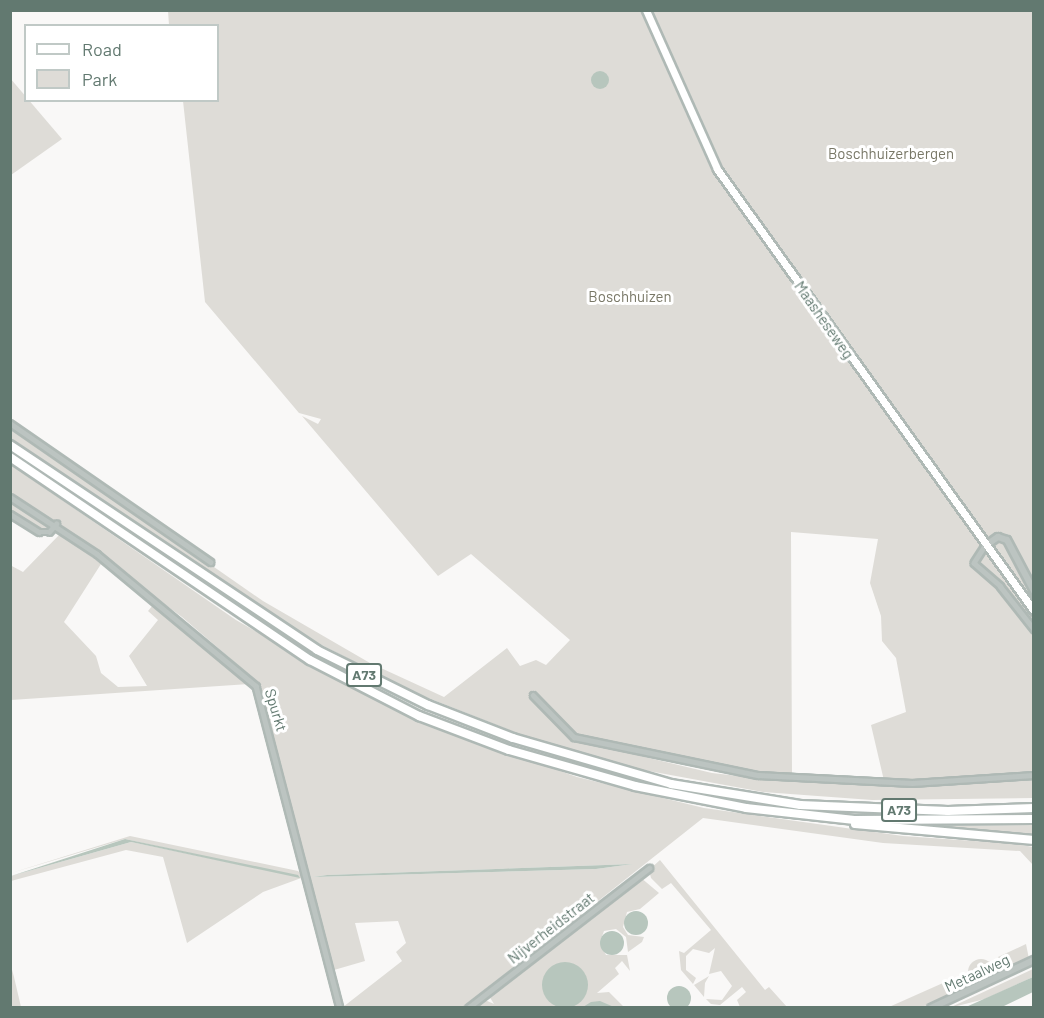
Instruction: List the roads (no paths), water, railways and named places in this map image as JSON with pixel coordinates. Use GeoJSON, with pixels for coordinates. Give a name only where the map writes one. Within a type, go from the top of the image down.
{"type":"FeatureCollection","features":[{"type":"Feature","properties":{"kind":"highway","name":"A73"},"geometry":{"type":"LineString","coordinates":[[10,445],[317,650],[428,705],[513,738],[660,781],[800,804],[948,812],[1034,808]]}},
{"type":"Feature","properties":{"kind":"highway","name":"A73"},"geometry":{"type":"LineString","coordinates":[[10,457],[249,623],[419,716],[509,750],[635,786],[903,832],[1034,840]]}},
{"type":"Feature","properties":{"kind":"highway","name":"A73"},"geometry":{"type":"LineString","coordinates":[[834,819],[1034,819]]}},
{"type":"Feature","properties":{"kind":"main road","name":"Maasheseweg"},"geometry":{"type":"LineString","coordinates":[[646,10],[717,169],[1034,611]]}},
{"type":"Feature","properties":{"kind":"street"},"geometry":{"type":"LineString","coordinates":[[10,423],[211,562]]}},
{"type":"Feature","properties":{"kind":"street","name":"Spurkt"},"geometry":{"type":"LineString","coordinates":[[10,497],[56,524],[256,686],[340,1008]]}},
{"type":"Feature","properties":{"kind":"street"},"geometry":{"type":"LineString","coordinates":[[10,514],[39,532],[49,532],[56,524]]}},
{"type":"Feature","properties":{"kind":"street"},"geometry":{"type":"LineString","coordinates":[[1034,591],[1007,540],[998,537],[986,546],[974,563],[1000,586],[1034,629]]}},
{"type":"Feature","properties":{"kind":"street"},"geometry":{"type":"LineString","coordinates":[[533,695],[574,737],[758,775],[912,783],[1034,775]]}},
{"type":"Feature","properties":{"kind":"street","name":"Nijverheidstraat"},"geometry":{"type":"LineString","coordinates":[[468,1008],[649,868]]}},
{"type":"Feature","properties":{"kind":"street","name":"Metaalweg"},"geometry":{"type":"LineString","coordinates":[[931,1008],[1034,960]]}},
{"type":"Feature","properties":{"kind":"park label","name":"Boschhuizerbergen"},"geometry":{"type":"Point","coordinates":[891,154]}},
{"type":"Feature","properties":{"kind":"park label","name":"Boschhuizen"},"geometry":{"type":"Point","coordinates":[630,297]}}]}
